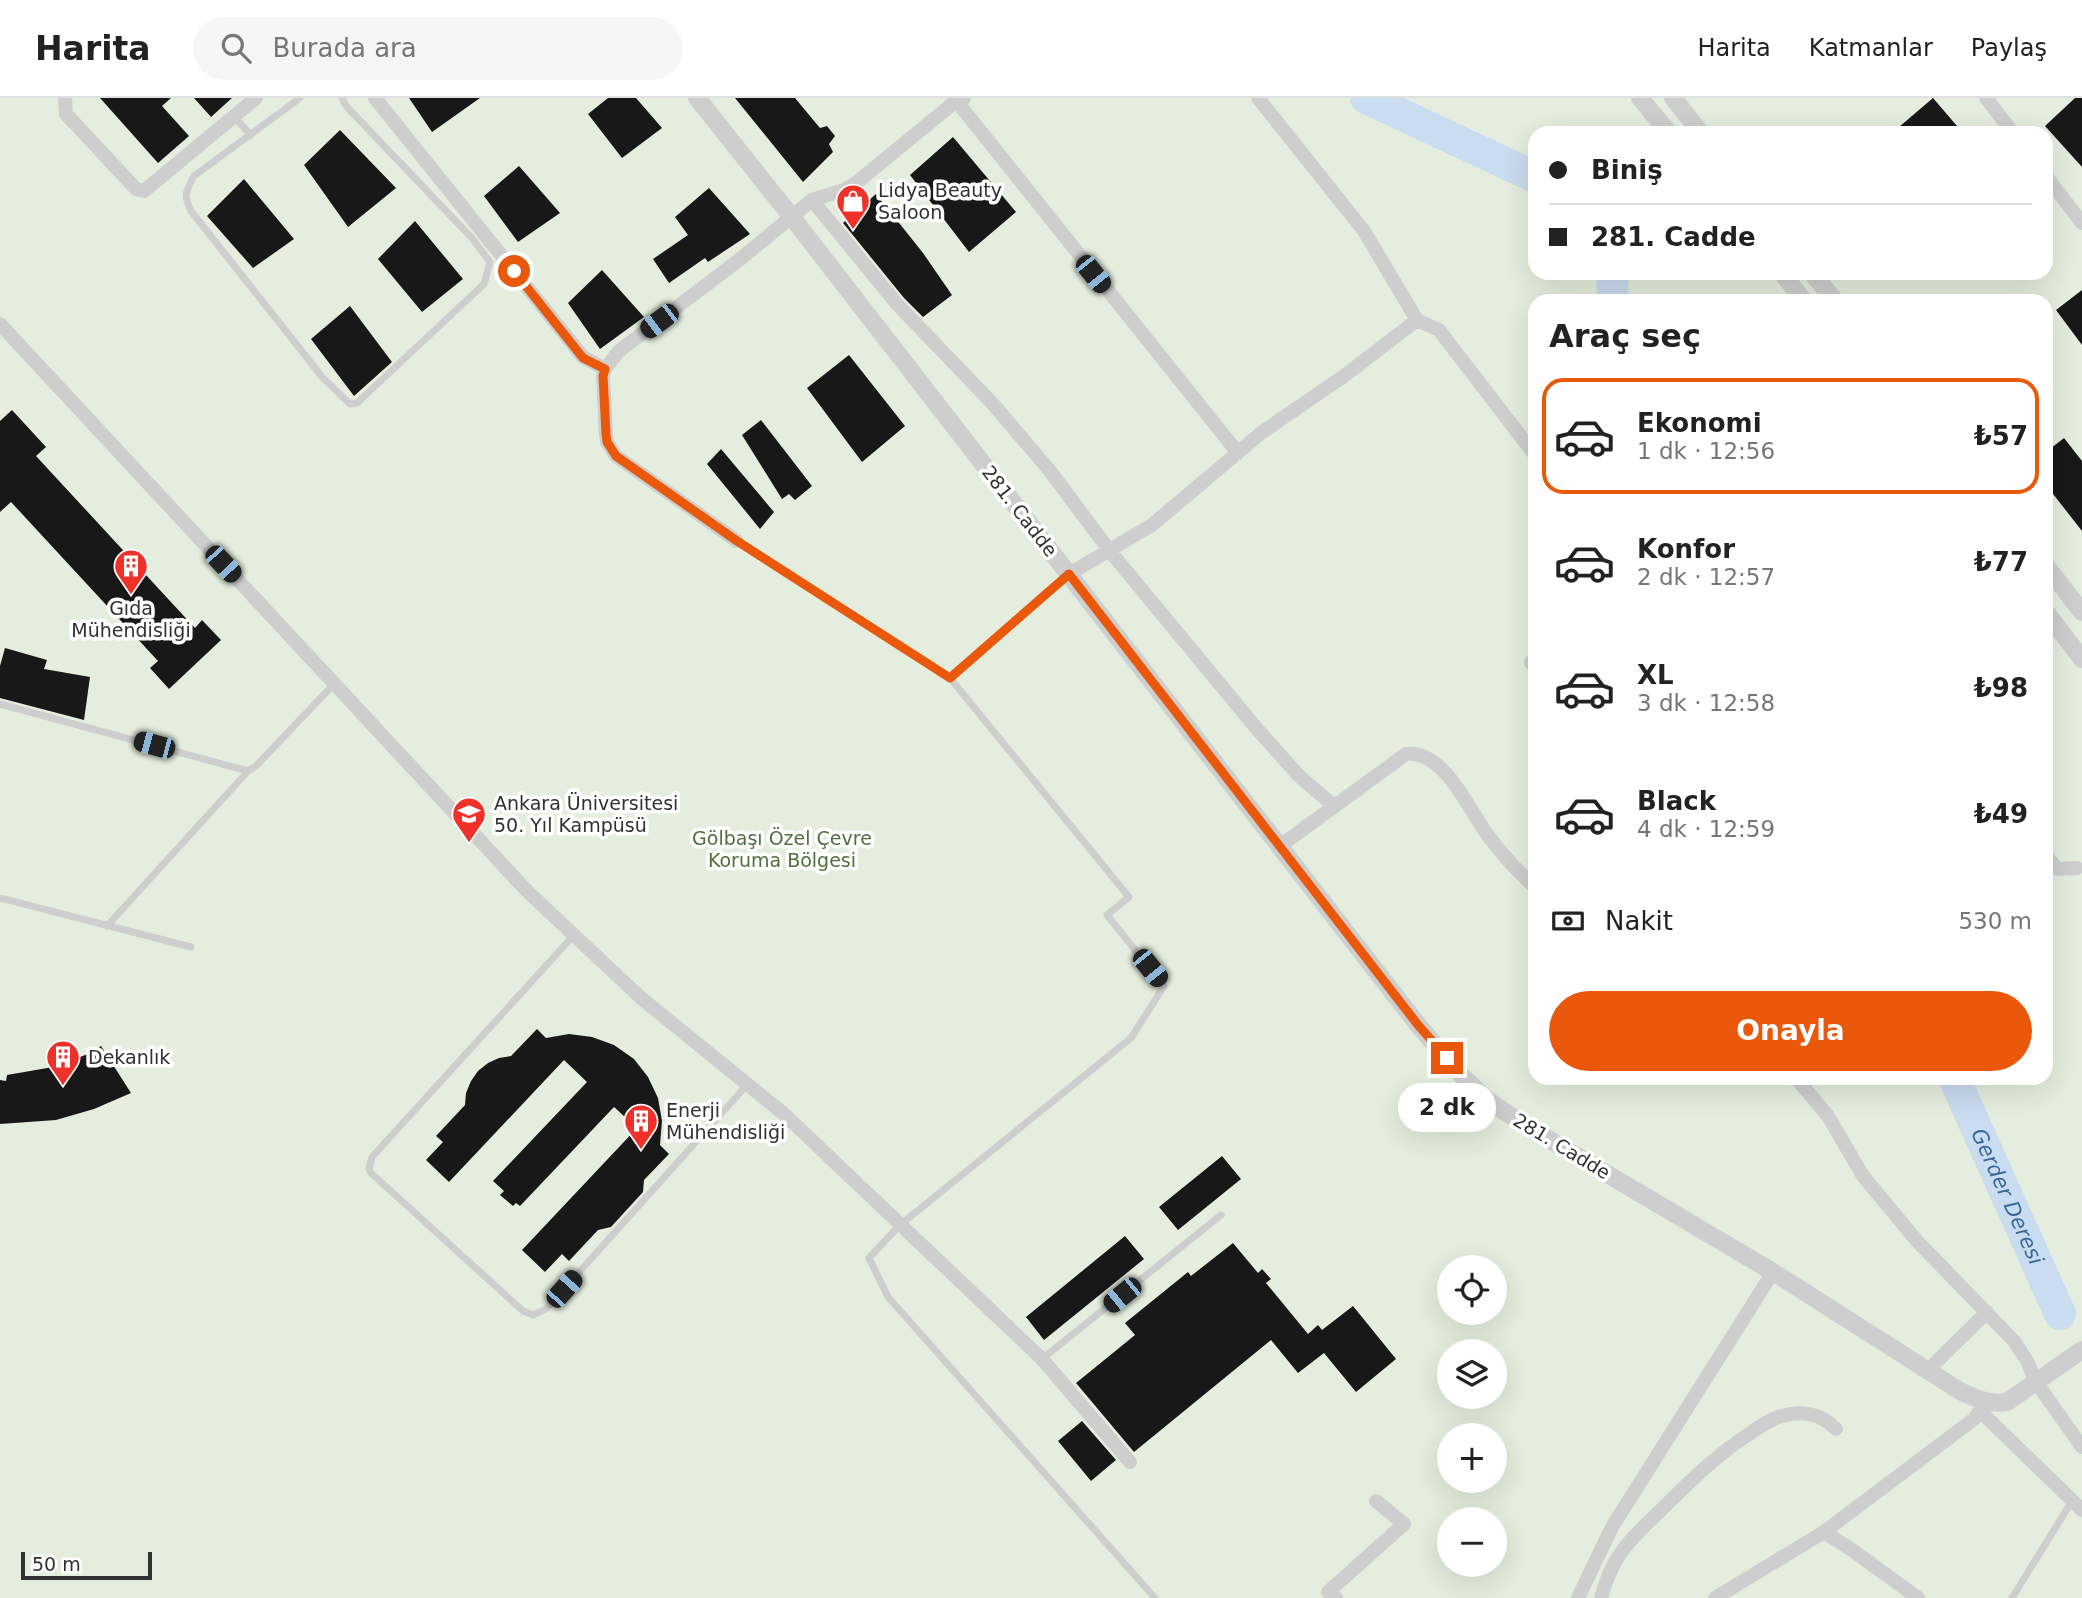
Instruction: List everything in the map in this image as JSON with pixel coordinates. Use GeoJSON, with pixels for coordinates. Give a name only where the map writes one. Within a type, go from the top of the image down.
{"type":"FeatureCollection","features":[{"type":"Feature","properties":{"kind":"street"},"geometry":{"type":"LineString","coordinates":[[65,98],[66,114],[136,189],[144,191],[256,98]]}},
{"type":"Feature","properties":{"kind":"street"},"geometry":{"type":"LineString","coordinates":[[375,98],[583,358],[605,369]]}},
{"type":"Feature","properties":{"kind":"street","name":"281. Cadde"},"geometry":{"type":"LineString","coordinates":[[697,98],[1418,1025],[1461,1075],[1485,1097],[1538,1133],[1773,1272],[1983,1407]]}},
{"type":"Feature","properties":{"kind":"street"},"geometry":{"type":"LineString","coordinates":[[1258,98],[1364,231],[1417,320],[1438,330],[1528,446]]}},
{"type":"Feature","properties":{"kind":"street"},"geometry":{"type":"LineString","coordinates":[[1640,98],[1663,126]]}},
{"type":"Feature","properties":{"kind":"street"},"geometry":{"type":"LineString","coordinates":[[1673,98],[1695,126]]}},
{"type":"Feature","properties":{"kind":"street"},"geometry":{"type":"LineString","coordinates":[[1986,98],[2008,126]]}},
{"type":"Feature","properties":{"kind":"street"},"geometry":{"type":"LineString","coordinates":[[737,541],[616,456],[606,434],[603,376],[605,369],[619,351],[739,260],[791,216],[812,200],[844,190],[856,183],[958,99],[1238,453]]}},
{"type":"Feature","properties":{"kind":"street"},"geometry":{"type":"LineString","coordinates":[[2053,185],[2082,223]]}},
{"type":"Feature","properties":{"kind":"street"},"geometry":{"type":"LineString","coordinates":[[812,200],[897,304],[993,404],[1050,471],[1109,550],[1257,729],[1299,776],[1335,806]]}},
{"type":"Feature","properties":{"kind":"street"},"geometry":{"type":"LineString","coordinates":[[1788,280],[1798,294]]}},
{"type":"Feature","properties":{"kind":"street"},"geometry":{"type":"LineString","coordinates":[[1818,280],[1829,294]]}},
{"type":"Feature","properties":{"kind":"street"},"geometry":{"type":"LineString","coordinates":[[1069,574],[1152,525],[1261,433],[1344,376],[1417,320]]}},
{"type":"Feature","properties":{"kind":"street"},"geometry":{"type":"LineString","coordinates":[[0,324],[526,890],[642,998],[783,1114],[1042,1359],[1130,1462]]}},
{"type":"Feature","properties":{"kind":"street"},"geometry":{"type":"LineString","coordinates":[[2053,575],[2082,612]]}},
{"type":"Feature","properties":{"kind":"street"},"geometry":{"type":"LineString","coordinates":[[2053,621],[2082,659]]}},
{"type":"Feature","properties":{"kind":"street"},"geometry":{"type":"LineString","coordinates":[[1280,846],[1406,754],[1413,753],[1428,757],[1451,780],[1487,834],[1528,880]]}},
{"type":"Feature","properties":{"kind":"street"},"geometry":{"type":"LineString","coordinates":[[2053,864],[2057,869],[2077,868]]}},
{"type":"Feature","properties":{"kind":"street"},"geometry":{"type":"LineString","coordinates":[[1802,1085],[1828,1116],[1863,1177],[1917,1241],[2014,1341],[2036,1382],[2082,1447]]}},
{"type":"Feature","properties":{"kind":"street"},"geometry":{"type":"LineString","coordinates":[[1578,1598],[1612,1527],[1773,1272]]}},
{"type":"Feature","properties":{"kind":"street"},"geometry":{"type":"LineString","coordinates":[[1928,1370],[1987,1312]]}},
{"type":"Feature","properties":{"kind":"street"},"geometry":{"type":"LineString","coordinates":[[1723,1596],[1824,1532],[1953,1436],[1974,1419],[1983,1407],[2007,1402],[2082,1351]]}},
{"type":"Feature","properties":{"kind":"street"},"geometry":{"type":"LineString","coordinates":[[1983,1407],[2077,1506]]}},
{"type":"Feature","properties":{"kind":"street"},"geometry":{"type":"LineString","coordinates":[[1601,1598],[1608,1574],[1639,1532],[1719,1454],[1762,1425],[1782,1416],[1820,1416],[1836,1429]]}},
{"type":"Feature","properties":{"kind":"street"},"geometry":{"type":"LineString","coordinates":[[1336,1598],[1328,1592],[1404,1524],[1376,1501]]}},
{"type":"Feature","properties":{"kind":"street"},"geometry":{"type":"LineString","coordinates":[[1824,1532],[1918,1598]]}},
{"type":"Feature","properties":{"kind":"lane"},"geometry":{"type":"LineString","coordinates":[[300,98],[194,176],[185,193],[186,200],[191,211],[323,378],[350,404],[357,403],[485,285],[490,262],[471,237],[346,106],[342,98]]}},
{"type":"Feature","properties":{"kind":"lane"},"geometry":{"type":"LineString","coordinates":[[234,117],[251,135]]}},
{"type":"Feature","properties":{"kind":"lane"},"geometry":{"type":"LineString","coordinates":[[737,541],[950,678],[1129,897],[1107,915],[1164,985],[1131,1038],[900,1225],[869,1258],[888,1297],[1155,1598]]}},
{"type":"Feature","properties":{"kind":"lane"},"geometry":{"type":"LineString","coordinates":[[950,678],[1069,574]]}},
{"type":"Feature","properties":{"kind":"lane"},"geometry":{"type":"LineString","coordinates":[[107,926],[248,771],[256,766],[334,684]]}},
{"type":"Feature","properties":{"kind":"lane"},"geometry":{"type":"LineString","coordinates":[[0,704],[248,771]]}},
{"type":"Feature","properties":{"kind":"lane"},"geometry":{"type":"LineString","coordinates":[[0,898],[191,947]]}},
{"type":"Feature","properties":{"kind":"lane"},"geometry":{"type":"LineString","coordinates":[[574,935],[372,1157],[369,1168],[523,1311],[533,1315],[546,1309],[747,1084]]}},
{"type":"Feature","properties":{"kind":"lane"},"geometry":{"type":"LineString","coordinates":[[1042,1359],[1221,1215]]}},
{"type":"Feature","properties":{"kind":"lane"},"geometry":{"type":"LineString","coordinates":[[2012,1598],[2077,1506]]}},
{"type":"Feature","properties":{"kind":"green space","name":"Gölbaşı Özel Çevre Koruma Bölgesi"},"geometry":{"type":"Polygon","coordinates":[[[0,98],[2082,98],[2082,1598],[0,1598],[0,98]]]}},
{"type":"Feature","properties":{"kind":"building"},"geometry":{"type":"Polygon","coordinates":[[[100,98],[171,98],[162,106],[189,136],[158,163],[100,98]]]}},
{"type":"Feature","properties":{"kind":"building"},"geometry":{"type":"Polygon","coordinates":[[[194,98],[232,98],[211,117],[194,98]]]}},
{"type":"Feature","properties":{"kind":"building"},"geometry":{"type":"Polygon","coordinates":[[[409,98],[480,98],[432,132],[409,98]]]}},
{"type":"Feature","properties":{"kind":"building"},"geometry":{"type":"Polygon","coordinates":[[[608,98],[636,98],[662,128],[622,158],[588,114],[608,98]]]}},
{"type":"Feature","properties":{"kind":"building"},"geometry":{"type":"Polygon","coordinates":[[[735,98],[795,98],[820,128],[827,126],[835,136],[829,144],[833,152],[803,182],[735,98]]]}},
{"type":"Feature","properties":{"kind":"building"},"geometry":{"type":"Polygon","coordinates":[[[1933,98],[1957,126],[1900,126],[1933,98]]]}},
{"type":"Feature","properties":{"kind":"building"},"geometry":{"type":"Polygon","coordinates":[[[2075,98],[2082,98],[2082,167],[2053,135],[2053,126],[2045,126],[2075,98]]]}},
{"type":"Feature","properties":{"kind":"building"},"geometry":{"type":"Polygon","coordinates":[[[340,130],[396,188],[348,227],[304,165],[340,130]]]}},
{"type":"Feature","properties":{"kind":"building"},"geometry":{"type":"Polygon","coordinates":[[[953,137],[1016,212],[969,252],[910,175],[953,137]]]}},
{"type":"Feature","properties":{"kind":"building"},"geometry":{"type":"Polygon","coordinates":[[[519,166],[560,213],[518,242],[484,196],[519,166]]]}},
{"type":"Feature","properties":{"kind":"building"},"geometry":{"type":"Polygon","coordinates":[[[244,179],[294,239],[253,268],[207,216],[244,179]]]}},
{"type":"Feature","properties":{"kind":"building"},"geometry":{"type":"Polygon","coordinates":[[[709,188],[750,234],[708,262],[705,258],[669,283],[653,259],[688,235],[675,217],[709,188]]]}},
{"type":"Feature","properties":{"kind":"building"},"geometry":{"type":"Polygon","coordinates":[[[876,194],[952,295],[923,317],[904,298],[843,223],[876,194]]]}},
{"type":"Feature","properties":{"kind":"building"},"geometry":{"type":"Polygon","coordinates":[[[415,221],[463,279],[422,312],[378,259],[415,221]]]}},
{"type":"Feature","properties":{"kind":"building"},"geometry":{"type":"Polygon","coordinates":[[[602,270],[644,317],[600,349],[568,303],[602,270]]]}},
{"type":"Feature","properties":{"kind":"building"},"geometry":{"type":"Polygon","coordinates":[[[2082,290],[2082,345],[2056,310],[2082,290]]]}},
{"type":"Feature","properties":{"kind":"building"},"geometry":{"type":"Polygon","coordinates":[[[350,306],[392,362],[354,396],[311,339],[350,306]]]}},
{"type":"Feature","properties":{"kind":"building"},"geometry":{"type":"Polygon","coordinates":[[[849,355],[905,426],[862,462],[807,388],[849,355]]]}},
{"type":"Feature","properties":{"kind":"building","name":"Gıda Mühendisliği"},"geometry":{"type":"Polygon","coordinates":[[[12,410],[46,447],[36,456],[195,628],[202,620],[221,640],[169,689],[150,668],[158,661],[11,502],[0,512],[0,421],[12,410]]]}},
{"type":"Feature","properties":{"kind":"building"},"geometry":{"type":"Polygon","coordinates":[[[761,420],[812,486],[795,500],[789,494],[782,499],[742,435],[761,420]]]}},
{"type":"Feature","properties":{"kind":"building"},"geometry":{"type":"Polygon","coordinates":[[[2064,438],[2082,461],[2082,531],[2053,494],[2053,447],[2064,438]]]}},
{"type":"Feature","properties":{"kind":"building"},"geometry":{"type":"Polygon","coordinates":[[[721,449],[774,512],[760,529],[707,464],[721,449]]]}},
{"type":"Feature","properties":{"kind":"building"},"geometry":{"type":"Polygon","coordinates":[[[5,648],[47,660],[44,669],[90,677],[84,720],[0,698],[0,666],[5,648]]]}},
{"type":"Feature","properties":{"kind":"building","name":"Enerji Mühendisliği"},"geometry":{"type":"Polygon","coordinates":[[[537,1029],[546,1038],[569,1034],[592,1037],[614,1045],[634,1059],[648,1077],[658,1098],[662,1121],[660,1145],[669,1154],[644,1180],[643,1192],[611,1227],[598,1230],[569,1261],[562,1254],[545,1272],[522,1250],[637,1128],[614,1107],[520,1206],[516,1203],[513,1206],[500,1195],[504,1191],[493,1181],[587,1082],[564,1060],[449,1182],[426,1160],[443,1142],[436,1136],[465,1105],[466,1093],[478,1071],[499,1058],[511,1056],[537,1029]]]}},
{"type":"Feature","properties":{"kind":"building","name":"Dekanlık"},"geometry":{"type":"Polygon","coordinates":[[[101,1046],[131,1093],[94,1109],[56,1120],[0,1124],[0,1080],[6,1081],[7,1075],[53,1067],[88,1054],[101,1046]]]}},
{"type":"Feature","properties":{"kind":"building"},"geometry":{"type":"Polygon","coordinates":[[[1222,1156],[1241,1179],[1178,1230],[1159,1207],[1222,1156]]]}},
{"type":"Feature","properties":{"kind":"building"},"geometry":{"type":"Polygon","coordinates":[[[1125,1236],[1144,1259],[1044,1340],[1026,1317],[1125,1236]]]}},
{"type":"Feature","properties":{"kind":"building"},"geometry":{"type":"Polygon","coordinates":[[[1233,1243],[1258,1273],[1262,1269],[1271,1279],[1266,1283],[1308,1334],[1318,1325],[1322,1330],[1353,1306],[1396,1359],[1356,1392],[1324,1353],[1298,1373],[1271,1340],[1134,1452],[1076,1383],[1135,1335],[1125,1323],[1188,1272],[1191,1276],[1233,1243]]]}},
{"type":"Feature","properties":{"kind":"building"},"geometry":{"type":"Polygon","coordinates":[[[1082,1421],[1116,1460],[1091,1481],[1058,1441],[1082,1421]]]}},
{"type":"Feature","properties":{"kind":"waterway","name":"Gerder Deresi"},"geometry":{"type":"LineString","coordinates":[[1366,98],[1528,174]]}},
{"type":"Feature","properties":{"kind":"waterway","name":"Gerder Deresi"},"geometry":{"type":"LineString","coordinates":[[1612,280],[1613,294]]}},
{"type":"Feature","properties":{"kind":"waterway","name":"Gerder Deresi"},"geometry":{"type":"LineString","coordinates":[[1957,1085],[2060,1314]]}},
{"type":"Feature","properties":{"kind":"place","name":"Lidya Beauty Saloon"},"geometry":{"type":"Point","coordinates":[853,231]}},
{"type":"Feature","properties":{"kind":"place","name":"Gıda Mühendisliği"},"geometry":{"type":"Point","coordinates":[131,596]}},
{"type":"Feature","properties":{"kind":"place","name":"Ankara Üniversitesi 50. Yıl Kampüsü"},"geometry":{"type":"Point","coordinates":[469,844]}},
{"type":"Feature","properties":{"kind":"place","name":"Dekanlık"},"geometry":{"type":"Point","coordinates":[63,1087]}},
{"type":"Feature","properties":{"kind":"place","name":"Enerji Mühendisliği"},"geometry":{"type":"Point","coordinates":[641,1151]}},
{"type":"Feature","properties":{"kind":"route"},"geometry":{"type":"LineString","coordinates":[[514,271],[583,358],[605,369],[603,376],[607,442],[616,456],[737,541],[950,678],[1069,574],[1418,1025],[1447,1058]]}}]}
